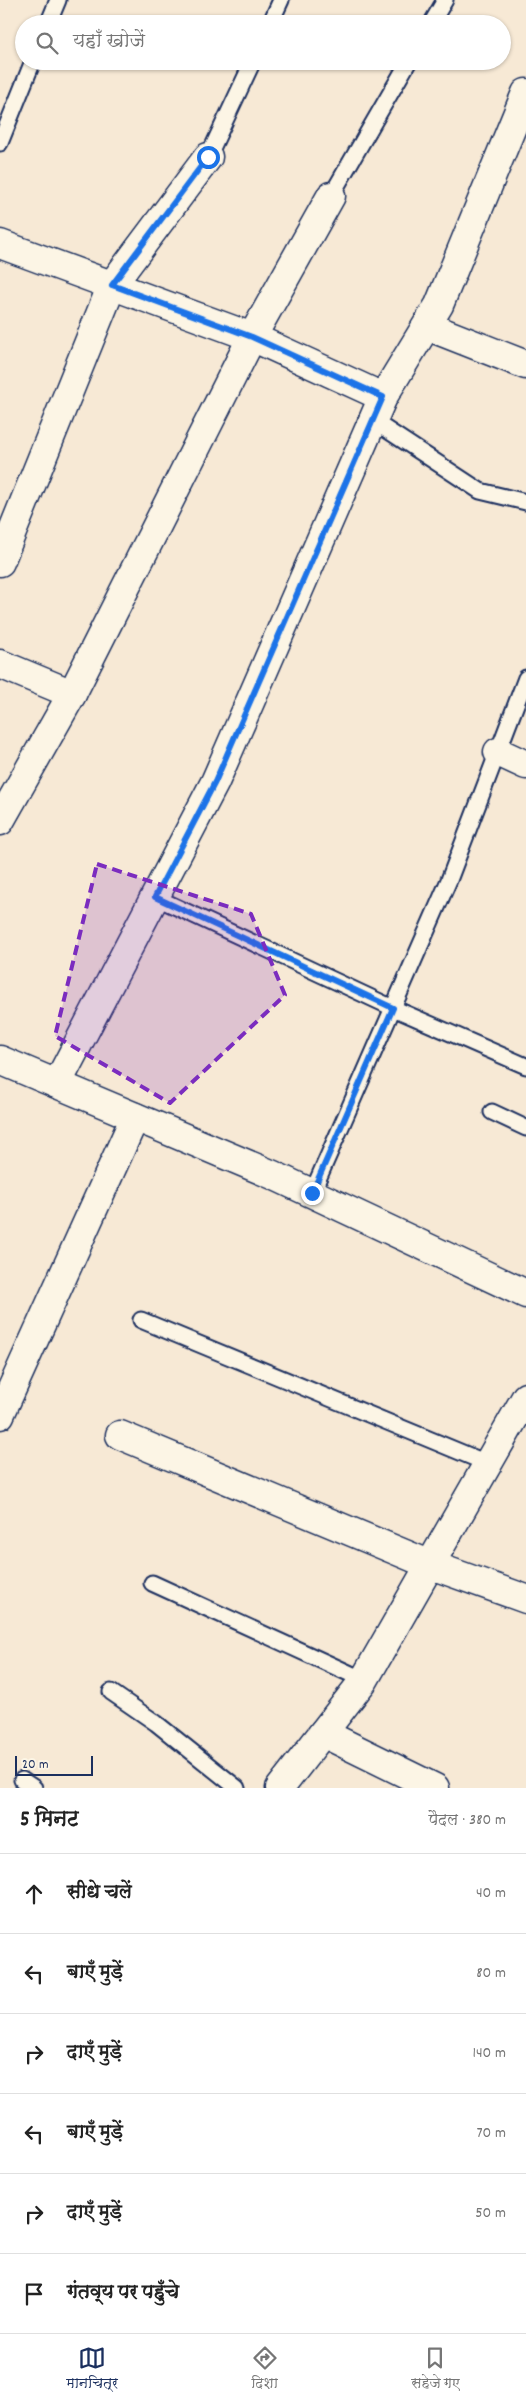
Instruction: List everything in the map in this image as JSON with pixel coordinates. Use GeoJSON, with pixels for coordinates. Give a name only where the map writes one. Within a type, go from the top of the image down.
{"type":"FeatureCollection","features":[{"type":"Feature","properties":{"kind":"street"},"geometry":{"type":"LineString","coordinates":[[57,1084],[215,782],[378,409],[439,306],[526,93]]}},
{"type":"Feature","properties":{"kind":"street"},"geometry":{"type":"LineString","coordinates":[[0,562],[112,285],[208,157]]}},
{"type":"Feature","properties":{"kind":"street"},"geometry":{"type":"LineString","coordinates":[[0,821],[72,694],[252,337],[330,196]]}},
{"type":"Feature","properties":{"kind":"street"},"geometry":{"type":"LineString","coordinates":[[0,244],[252,337],[378,409]]}},
{"type":"Feature","properties":{"kind":"street"},"geometry":{"type":"LineString","coordinates":[[427,326],[526,365]]}},
{"type":"Feature","properties":{"kind":"street"},"geometry":{"type":"LineString","coordinates":[[0,664],[72,694]]}},
{"type":"Feature","properties":{"kind":"street"},"geometry":{"type":"LineString","coordinates":[[498,752],[526,765]]}},
{"type":"Feature","properties":{"kind":"street"},"geometry":{"type":"LineString","coordinates":[[0,1060],[312,1193],[526,1294]]}},
{"type":"Feature","properties":{"kind":"street"},"geometry":{"type":"LineString","coordinates":[[0,1415],[135,1117]]}},
{"type":"Feature","properties":{"kind":"street"},"geometry":{"type":"LineString","coordinates":[[280,1788],[364,1680],[526,1397]]}},
{"type":"Feature","properties":{"kind":"street"},"geometry":{"type":"LineString","coordinates":[[120,1435],[431,1565],[526,1598]]}},
{"type":"Feature","properties":{"kind":"street"},"geometry":{"type":"LineString","coordinates":[[323,1733],[435,1788]]}},
{"type":"Feature","properties":{"kind":"lane"},"geometry":{"type":"LineString","coordinates":[[52,15],[58,0]]}},
{"type":"Feature","properties":{"kind":"lane"},"geometry":{"type":"LineString","coordinates":[[274,15],[281,0]]}},
{"type":"Feature","properties":{"kind":"lane"},"geometry":{"type":"LineString","coordinates":[[436,15],[445,0]]}},
{"type":"Feature","properties":{"kind":"lane"},"geometry":{"type":"LineString","coordinates":[[0,143],[29,70]]}},
{"type":"Feature","properties":{"kind":"lane"},"geometry":{"type":"LineString","coordinates":[[208,157],[248,70]]}},
{"type":"Feature","properties":{"kind":"lane"},"geometry":{"type":"LineString","coordinates":[[330,196],[404,70]]}},
{"type":"Feature","properties":{"kind":"lane"},"geometry":{"type":"LineString","coordinates":[[378,409],[480,491],[526,502]]}},
{"type":"Feature","properties":{"kind":"lane"},"geometry":{"type":"LineString","coordinates":[[312,1193],[449,880],[526,678]]}},
{"type":"Feature","properties":{"kind":"lane"},"geometry":{"type":"LineString","coordinates":[[155,897],[393,1008],[526,1066]]}},
{"type":"Feature","properties":{"kind":"lane"},"geometry":{"type":"LineString","coordinates":[[492,1112],[526,1128]]}},
{"type":"Feature","properties":{"kind":"lane"},"geometry":{"type":"LineString","coordinates":[[141,1320],[488,1464]]}},
{"type":"Feature","properties":{"kind":"lane"},"geometry":{"type":"LineString","coordinates":[[152,1583],[364,1680]]}},
{"type":"Feature","properties":{"kind":"lane"},"geometry":{"type":"LineString","coordinates":[[111,1692],[156,1722],[237,1788]]}},
{"type":"Feature","properties":{"kind":"highlighted area"},"geometry":{"type":"Polygon","coordinates":[[[97,864],[251,914],[285,995],[170,1103],[55,1036],[97,864]]]}},
{"type":"Feature","properties":{"kind":"route"},"geometry":{"type":"LineString","coordinates":[[208,157],[112,285],[252,337],[383,397],[215,782],[155,897],[393,1008],[312,1193]]}}]}
